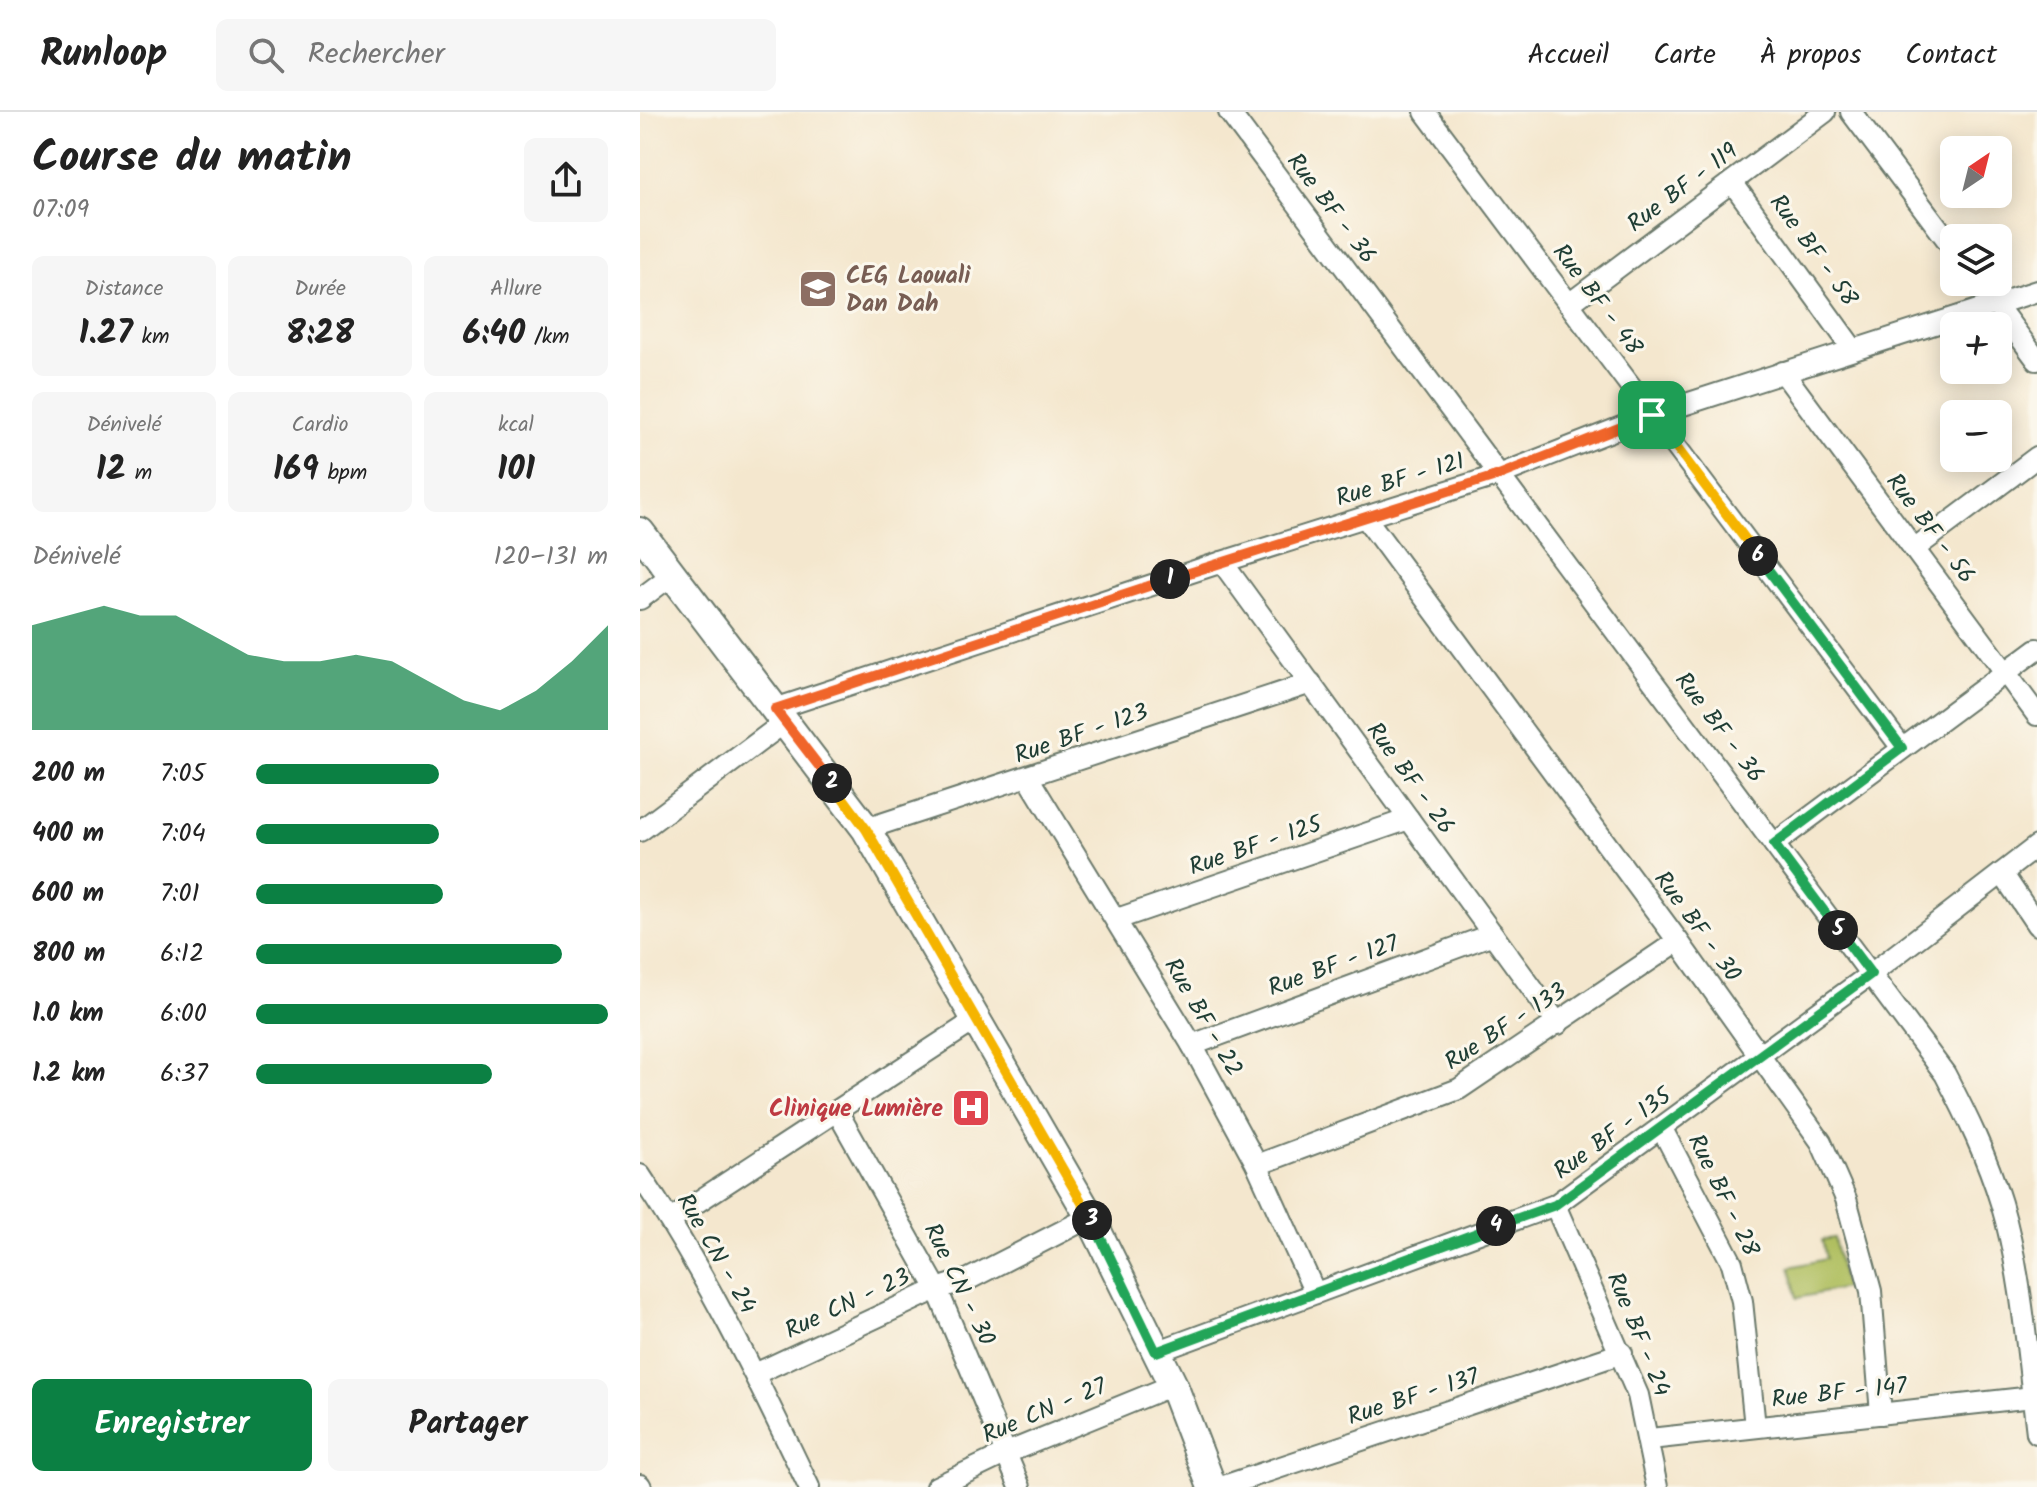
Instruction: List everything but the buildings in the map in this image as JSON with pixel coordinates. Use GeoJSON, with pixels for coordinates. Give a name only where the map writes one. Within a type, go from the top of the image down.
{"type":"FeatureCollection","features":[{"type":"Feature","properties":{"kind":"street","name":"Rue BF - 36"},"geometry":{"type":"LineString","coordinates":[[1229,112],[1945,1074],[1978,1136],[2002,1206],[2031,1334],[2037,1433]]}},
{"type":"Feature","properties":{"kind":"street","name":"Rue BF - 48"},"geometry":{"type":"LineString","coordinates":[[1425,112],[1902,748]]}},
{"type":"Feature","properties":{"kind":"street","name":"Rue BF - 119"},"geometry":{"type":"LineString","coordinates":[[1569,304],[1825,112]]}},
{"type":"Feature","properties":{"kind":"street"},"geometry":{"type":"LineString","coordinates":[[1851,112],[1940,230]]}},
{"type":"Feature","properties":{"kind":"street","name":"Rue BF - 58"},"geometry":{"type":"LineString","coordinates":[[1732,182],[1853,349]]}},
{"type":"Feature","properties":{"kind":"street","name":"Rue BF - 121"},"geometry":{"type":"LineString","coordinates":[[640,831],[780,716],[1222,562],[1499,475],[1652,415],[1853,349],[1997,307],[2037,291]]}},
{"type":"Feature","properties":{"kind":"street"},"geometry":{"type":"LineString","coordinates":[[1989,296],[2037,360]]}},
{"type":"Feature","properties":{"kind":"street","name":"Rue BF - 56"},"geometry":{"type":"LineString","coordinates":[[1783,372],[2037,715]]}},
{"type":"Feature","properties":{"kind":"street"},"geometry":{"type":"LineString","coordinates":[[1914,549],[2037,457]]}},
{"type":"Feature","properties":{"kind":"street","name":"Rue BF - 30"},"geometry":{"type":"LineString","coordinates":[[1365,517],[1678,941],[1821,1142],[1846,1199],[1871,1291],[1881,1414]]}},
{"type":"Feature","properties":{"kind":"street"},"geometry":{"type":"LineString","coordinates":[[640,532],[866,829],[1090,1217],[1173,1385],[1212,1487]]}},
{"type":"Feature","properties":{"kind":"street","name":"Rue BF - 26"},"geometry":{"type":"LineString","coordinates":[[1222,562],[1558,1024]]}},
{"type":"Feature","properties":{"kind":"street"},"geometry":{"type":"LineString","coordinates":[[640,599],[673,574]]}},
{"type":"Feature","properties":{"kind":"street"},"geometry":{"type":"LineString","coordinates":[[1774,844],[2037,649]]}},
{"type":"Feature","properties":{"kind":"street","name":"Rue BF - 123"},"geometry":{"type":"LineString","coordinates":[[866,829],[1029,779],[1311,683]]}},
{"type":"Feature","properties":{"kind":"street","name":"Rue BF - 22"},"geometry":{"type":"LineString","coordinates":[[1029,779],[1192,1045],[1257,1165],[1315,1293]]}},
{"type":"Feature","properties":{"kind":"street","name":"Rue BF - 125"},"geometry":{"type":"LineString","coordinates":[[1117,919],[1409,819]]}},
{"type":"Feature","properties":{"kind":"street","name":"Rue BF - 135"},"geometry":{"type":"LineString","coordinates":[[1156,1352],[1555,1205],[1760,1057],[2037,846]]}},
{"type":"Feature","properties":{"kind":"street"},"geometry":{"type":"LineString","coordinates":[[2002,873],[2037,925]]}},
{"type":"Feature","properties":{"kind":"street","name":"Rue BF - 127"},"geometry":{"type":"LineString","coordinates":[[1192,1045],[1493,934]]}},
{"type":"Feature","properties":{"kind":"street","name":"Rue BF - 133"},"geometry":{"type":"LineString","coordinates":[[1257,1165],[1459,1089],[1678,941]]}},
{"type":"Feature","properties":{"kind":"street"},"geometry":{"type":"LineString","coordinates":[[670,1220],[977,1019]]}},
{"type":"Feature","properties":{"kind":"street","name":"Rue CN - 30"},"geometry":{"type":"LineString","coordinates":[[837,1111],[937,1289],[1009,1452],[1020,1487]]}},
{"type":"Feature","properties":{"kind":"street","name":"Rue BF - 28"},"geometry":{"type":"LineString","coordinates":[[1662,1129],[1732,1263],[1742,1301],[1755,1427]]}},
{"type":"Feature","properties":{"kind":"street","name":"Rue CN - 24"},"geometry":{"type":"LineString","coordinates":[[640,1175],[670,1220],[755,1374],[809,1487]]}},
{"type":"Feature","properties":{"kind":"street","name":"Rue BF - 24"},"geometry":{"type":"LineString","coordinates":[[1555,1205],[1622,1353],[1650,1439],[1657,1487]]}},
{"type":"Feature","properties":{"kind":"street","name":"Rue CN - 23"},"geometry":{"type":"LineString","coordinates":[[755,1374],[937,1289],[969,1279],[1090,1217]]}},
{"type":"Feature","properties":{"kind":"street","name":"Rue BF - 137"},"geometry":{"type":"LineString","coordinates":[[1221,1487],[1622,1353]]}},
{"type":"Feature","properties":{"kind":"street","name":"Rue CN - 27"},"geometry":{"type":"LineString","coordinates":[[936,1487],[1009,1452],[1173,1385]]}},
{"type":"Feature","properties":{"kind":"street","name":"Rue BF - 147"},"geometry":{"type":"LineString","coordinates":[[1650,1439],[2033,1397]]}},
{"type":"Feature","properties":{"kind":"green space"},"geometry":{"type":"Polygon","coordinates":[[[1834,1238],[1845,1288],[1797,1298],[1790,1267],[1826,1259],[1822,1240],[1834,1238]]]}},
{"type":"Feature","properties":{"kind":"place","name":"CEG Laouali Dan Dah"},"geometry":{"type":"Point","coordinates":[818,289]}},
{"type":"Feature","properties":{"kind":"place","name":"Clinique Lumière"},"geometry":{"type":"Point","coordinates":[971,1108]}},
{"type":"Feature","properties":{"kind":"route"},"geometry":{"type":"LineString","coordinates":[[1652,415],[1902,748],[1774,844],[1871,974],[1555,1205],[1156,1352],[1090,1217],[866,829],[775,709],[1222,562],[1499,475],[1652,415]]}}]}
